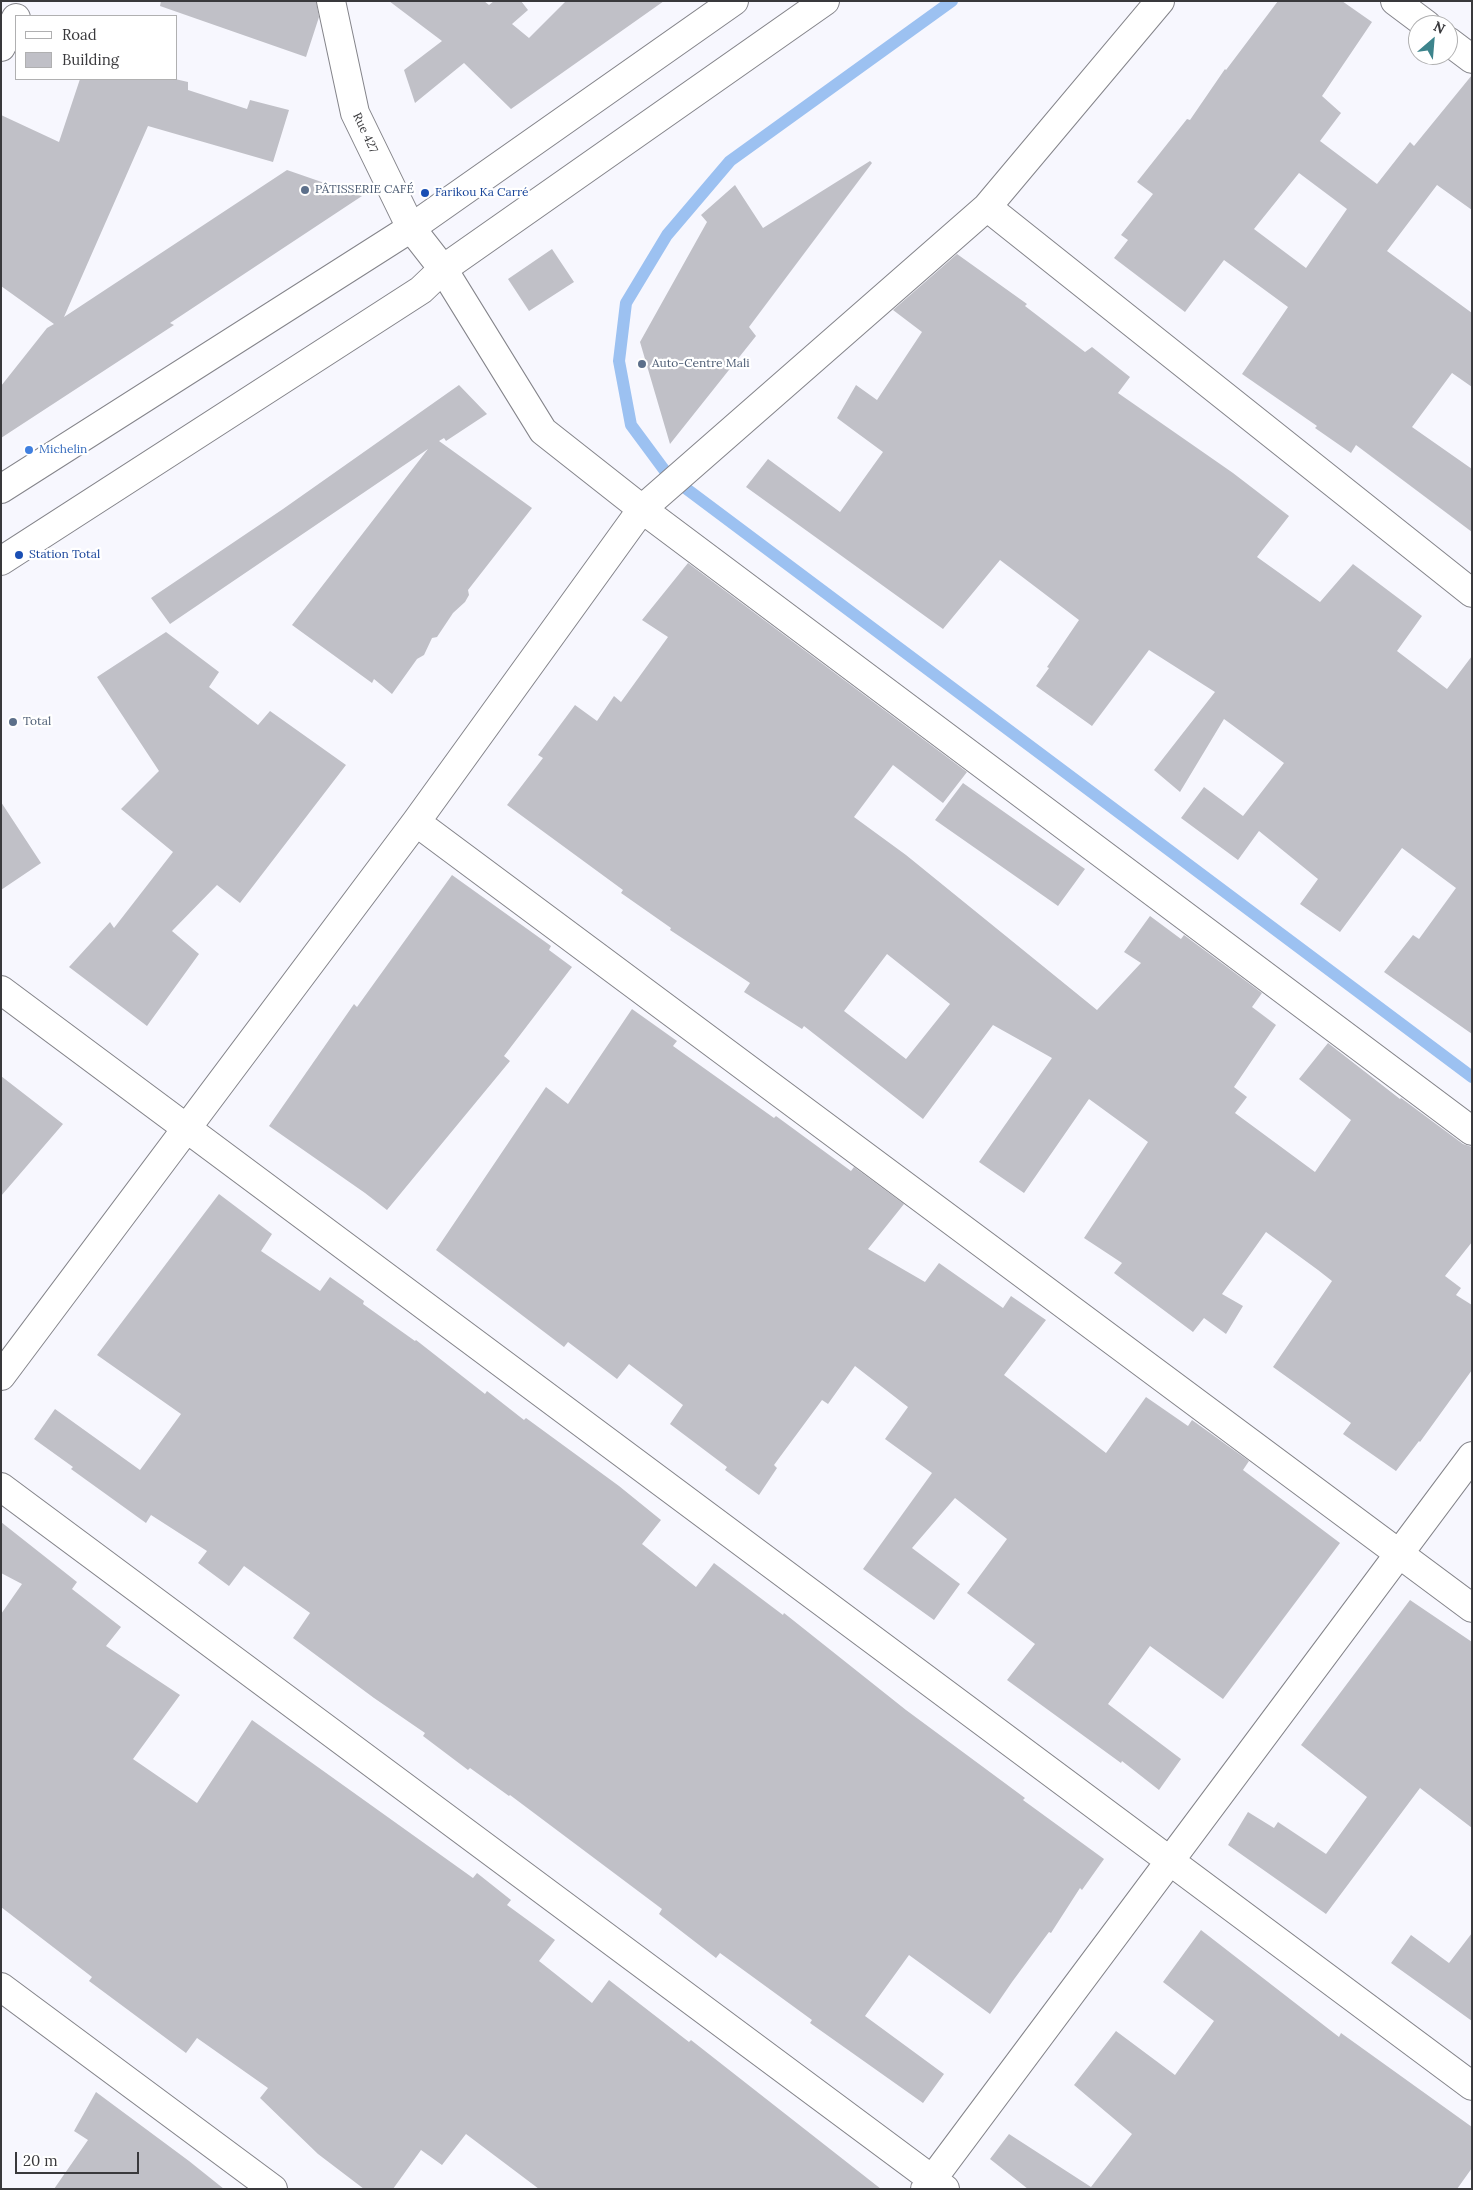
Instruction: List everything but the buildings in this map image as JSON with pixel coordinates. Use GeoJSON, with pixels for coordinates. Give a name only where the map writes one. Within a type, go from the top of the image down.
{"type":"FeatureCollection","features":[{"type":"Feature","properties":{"kind":"street"},"geometry":{"type":"LineString","coordinates":[[18,15],[25,1]]}},
{"type":"Feature","properties":{"kind":"street","name":"Rue 427"},"geometry":{"type":"LineString","coordinates":[[332,1],[355,113],[411,228],[444,269],[543,431],[642,509],[1472,1131]]}},
{"type":"Feature","properties":{"kind":"street"},"geometry":{"type":"LineString","coordinates":[[1,489],[411,228],[734,1]]}},
{"type":"Feature","properties":{"kind":"street"},"geometry":{"type":"LineString","coordinates":[[1,561],[421,290],[444,269],[825,1]]}},
{"type":"Feature","properties":{"kind":"street"},"geometry":{"type":"LineString","coordinates":[[1,1376],[416,822],[642,509],[987,206],[1160,1]]}},
{"type":"Feature","properties":{"kind":"street"},"geometry":{"type":"LineString","coordinates":[[1395,1],[1414,15]]}},
{"type":"Feature","properties":{"kind":"street"},"geometry":{"type":"LineString","coordinates":[[1,47],[15,21]]}},
{"type":"Feature","properties":{"kind":"street"},"geometry":{"type":"LineString","coordinates":[[1458,48],[1472,59]]}},
{"type":"Feature","properties":{"kind":"street"},"geometry":{"type":"LineString","coordinates":[[987,206],[1472,593]]}},
{"type":"Feature","properties":{"kind":"street"},"geometry":{"type":"LineString","coordinates":[[416,822],[1472,1608]]}},
{"type":"Feature","properties":{"kind":"street"},"geometry":{"type":"LineString","coordinates":[[1,990],[1472,2086]]}},
{"type":"Feature","properties":{"kind":"street"},"geometry":{"type":"LineString","coordinates":[[1,1487],[934,2186],[1170,1861],[1472,1456]]}},
{"type":"Feature","properties":{"kind":"street"},"geometry":{"type":"LineString","coordinates":[[1,1986],[273,2189]]}},
{"type":"Feature","properties":{"kind":"waterway"},"geometry":{"type":"LineString","coordinates":[[952,1],[730,161],[667,235],[626,303],[619,361],[631,425],[668,475],[1472,1077]]}},
{"type":"Feature","properties":{"kind":"place","name":"PÂTISSERIE CAFÉ"},"geometry":{"type":"Point","coordinates":[305,190]}},
{"type":"Feature","properties":{"kind":"place","name":"Farikou Ka Carré"},"geometry":{"type":"Point","coordinates":[425,193]}},
{"type":"Feature","properties":{"kind":"place","name":"Auto-Centre Mali"},"geometry":{"type":"Point","coordinates":[642,364]}},
{"type":"Feature","properties":{"kind":"place","name":"Michelin"},"geometry":{"type":"Point","coordinates":[29,450]}},
{"type":"Feature","properties":{"kind":"place","name":"Station Total"},"geometry":{"type":"Point","coordinates":[19,555]}},
{"type":"Feature","properties":{"kind":"place","name":"Total"},"geometry":{"type":"Point","coordinates":[13,722]}}]}
